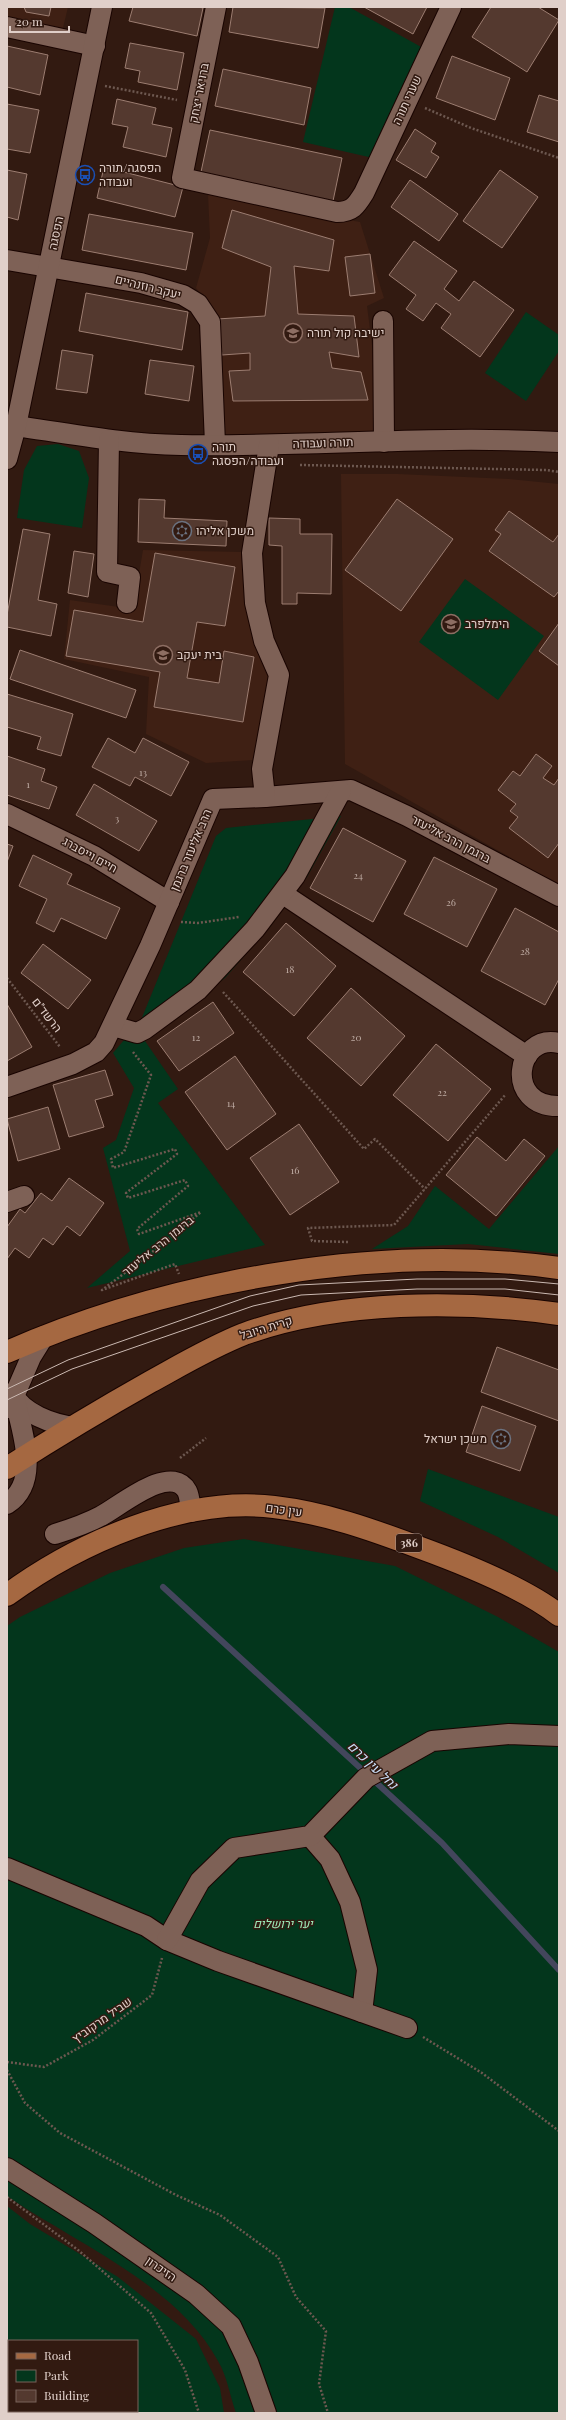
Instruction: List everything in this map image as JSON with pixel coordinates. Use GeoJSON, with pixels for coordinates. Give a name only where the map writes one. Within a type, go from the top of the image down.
{"type":"FeatureCollection","features":[{"type":"Feature","properties":{"kind":"main road"},"geometry":{"type":"LineString","coordinates":[[7,1352],[44,1336],[95,1318],[185,1294],[284,1272],[351,1264],[422,1261],[509,1262],[559,1268]]}},
{"type":"Feature","properties":{"kind":"main road","name":"קרית היובל"},"geometry":{"type":"LineString","coordinates":[[7,1468],[74,1427],[215,1346],[257,1330],[300,1318],[352,1310],[472,1306],[559,1314]]}},
{"type":"Feature","properties":{"kind":"main road","name":"עין כרם"},"geometry":{"type":"LineString","coordinates":[[7,1595],[89,1546],[189,1502],[273,1507],[347,1520],[442,1556],[540,1601],[559,1615]]}},
{"type":"Feature","properties":{"kind":"street","name":"הפסגה"},"geometry":{"type":"LineString","coordinates":[[7,459],[16,426],[102,7]]}},
{"type":"Feature","properties":{"kind":"street","name":"ברויאר יצחק"},"geometry":{"type":"LineString","coordinates":[[182,178],[216,7]]}},
{"type":"Feature","properties":{"kind":"street","name":"שערי תורה"},"geometry":{"type":"LineString","coordinates":[[182,178],[337,212],[348,212],[357,205],[364,193],[451,7]]}},
{"type":"Feature","properties":{"kind":"street"},"geometry":{"type":"LineString","coordinates":[[7,27],[95,46]]}},
{"type":"Feature","properties":{"kind":"street","name":"יעקב רוזנהיים"},"geometry":{"type":"LineString","coordinates":[[7,260],[141,283],[183,295],[198,304],[210,322],[215,444]]}},
{"type":"Feature","properties":{"kind":"street"},"geometry":{"type":"LineString","coordinates":[[383,321],[384,442]]}},
{"type":"Feature","properties":{"kind":"street","name":"תורה ועבודה"},"geometry":{"type":"LineString","coordinates":[[16,426],[109,440],[182,445],[269,445],[499,439],[559,442]]}},
{"type":"Feature","properties":{"kind":"street"},"geometry":{"type":"LineString","coordinates":[[109,440],[107,572],[130,577],[127,603]]}},
{"type":"Feature","properties":{"kind":"street"},"geometry":{"type":"LineString","coordinates":[[265,797],[262,769],[279,675],[264,641],[255,603],[252,554],[269,445]]}},
{"type":"Feature","properties":{"kind":"street","name":"ברגמן הרב אליעזר"},"geometry":{"type":"LineString","coordinates":[[213,799],[265,797],[351,790],[407,816],[559,896]]}},
{"type":"Feature","properties":{"kind":"street"},"geometry":{"type":"LineString","coordinates":[[113,1026],[137,1033],[145,1029],[198,990],[229,959],[284,894],[341,791]]}},
{"type":"Feature","properties":{"kind":"street","name":"הרב אליעזר ברגמן"},"geometry":{"type":"LineString","coordinates":[[169,902],[213,799]]}},
{"type":"Feature","properties":{"kind":"street","name":"חיים וייסברג"},"geometry":{"type":"LineString","coordinates":[[7,814],[94,856],[169,902]]}},
{"type":"Feature","properties":{"kind":"street"},"geometry":{"type":"LineString","coordinates":[[284,894],[526,1056]]}},
{"type":"Feature","properties":{"kind":"street"},"geometry":{"type":"LineString","coordinates":[[7,1087],[73,1064],[96,1052],[113,1026],[169,902]]}},
{"type":"Feature","properties":{"kind":"street"},"geometry":{"type":"LineString","coordinates":[[559,1043],[544,1043],[534,1048],[526,1056],[522,1066],[521,1077],[524,1087],[530,1096],[544,1104],[559,1106]]}},
{"type":"Feature","properties":{"kind":"street"},"geometry":{"type":"LineString","coordinates":[[7,1504],[15,1499],[25,1482],[27,1475],[25,1456],[9,1398],[44,1336]]}},
{"type":"Feature","properties":{"kind":"street"},"geometry":{"type":"LineString","coordinates":[[9,1398],[37,1415],[56,1423],[74,1427]]}},
{"type":"Feature","properties":{"kind":"street"},"geometry":{"type":"LineString","coordinates":[[55,1534],[84,1525],[159,1483],[175,1482],[189,1502]]}},
{"type":"Feature","properties":{"kind":"street"},"geometry":{"type":"LineString","coordinates":[[167,1940],[200,1881],[234,1848],[310,1836],[366,1778],[432,1741],[509,1734],[559,1736]]}},
{"type":"Feature","properties":{"kind":"street"},"geometry":{"type":"LineString","coordinates":[[310,1836],[330,1859],[350,1902],[367,1970],[362,2012]]}},
{"type":"Feature","properties":{"kind":"street"},"geometry":{"type":"LineString","coordinates":[[7,1868],[146,1926],[167,1940],[407,2028]]}},
{"type":"Feature","properties":{"kind":"street","name":"הזיכרון"},"geometry":{"type":"LineString","coordinates":[[7,2168],[94,2222],[190,2289],[231,2326],[248,2362],[266,2413]]}},
{"type":"Feature","properties":{"kind":"path"},"geometry":{"type":"LineString","coordinates":[[87,82],[197,104]]}},
{"type":"Feature","properties":{"kind":"path"},"geometry":{"type":"LineString","coordinates":[[407,101],[471,128],[559,158]]}},
{"type":"Feature","properties":{"kind":"path"},"geometry":{"type":"LineString","coordinates":[[297,465],[546,470],[559,472]]}},
{"type":"Feature","properties":{"kind":"path"},"geometry":{"type":"LineString","coordinates":[[161,922],[198,923],[246,915]]}},
{"type":"Feature","properties":{"kind":"path"},"geometry":{"type":"LineString","coordinates":[[210,977],[364,1149],[375,1139],[425,1189]]}},
{"type":"Feature","properties":{"kind":"path","name":"הרשד\"ם"},"geometry":{"type":"LineString","coordinates":[[7,978],[73,1064]]}},
{"type":"Feature","properties":{"kind":"path","name":"ברגמן הרב אליעזר"},"geometry":{"type":"LineString","coordinates":[[132,1050],[151,1075],[124,1152],[111,1159],[113,1168],[175,1149],[177,1154],[126,1193],[128,1198],[185,1180],[188,1186],[137,1229],[139,1234],[201,1212],[152,1253],[102,1290],[175,1264],[185,1294]]}},
{"type":"Feature","properties":{"kind":"path"},"geometry":{"type":"LineString","coordinates":[[350,1242],[312,1241],[308,1228],[394,1225],[521,1077]]}},
{"type":"Feature","properties":{"kind":"path"},"geometry":{"type":"LineString","coordinates":[[180,1458],[206,1438]]}},
{"type":"Feature","properties":{"kind":"path","name":"שביל מרקוביץ"},"geometry":{"type":"LineString","coordinates":[[7,2062],[44,2067],[93,2040],[152,1995],[167,1940]]}},
{"type":"Feature","properties":{"kind":"path"},"geometry":{"type":"LineString","coordinates":[[407,2028],[482,2073],[559,2131]]}},
{"type":"Feature","properties":{"kind":"path"},"geometry":{"type":"LineString","coordinates":[[7,2070],[24,2103],[60,2133],[176,2195],[220,2214],[278,2257],[296,2297],[326,2331],[319,2384],[328,2413]]}},
{"type":"Feature","properties":{"kind":"path"},"geometry":{"type":"LineString","coordinates":[[7,2197],[78,2250],[151,2313],[185,2370],[199,2413]]}},
{"type":"Feature","properties":{"kind":"shaded area"},"geometry":{"type":"Polygon","coordinates":[[[7,7],[68,7],[62,32],[7,19],[7,7]]]}},
{"type":"Feature","properties":{"kind":"shaded area","name":"ישיבה קול תורה"},"geometry":{"type":"Polygon","coordinates":[[[208,194],[360,222],[384,298],[367,306],[375,369],[375,432],[221,435],[212,307],[196,288],[210,238],[208,194]]]}},
{"type":"Feature","properties":{"kind":"shaded area","name":"הימלפרב"},"geometry":{"type":"Polygon","coordinates":[[[341,474],[398,474],[509,479],[559,484],[559,885],[345,764],[341,474]]]}},
{"type":"Feature","properties":{"kind":"shaded area","name":"בית יעקב"},"geometry":{"type":"Polygon","coordinates":[[[143,550],[241,552],[259,651],[271,682],[253,760],[206,763],[146,734],[149,677],[64,659],[70,600],[133,609],[143,550]]]}},
{"type":"Feature","properties":{"kind":"green space"},"geometry":{"type":"Polygon","coordinates":[[[335,7],[349,7],[423,48],[373,158],[303,142],[335,7]]]}},
{"type":"Feature","properties":{"kind":"green space"},"geometry":{"type":"Polygon","coordinates":[[[526,312],[559,335],[559,351],[526,401],[485,373],[526,312]]]}},
{"type":"Feature","properties":{"kind":"green space"},"geometry":{"type":"Polygon","coordinates":[[[58,444],[79,451],[89,478],[82,528],[17,518],[24,470],[37,446],[58,444]]]}},
{"type":"Feature","properties":{"kind":"green space"},"geometry":{"type":"Polygon","coordinates":[[[465,579],[544,636],[498,700],[419,642],[465,579]]]}},
{"type":"Feature","properties":{"kind":"green space"},"geometry":{"type":"Polygon","coordinates":[[[341,816],[307,877],[270,927],[225,978],[145,1041],[178,1089],[158,1103],[265,1245],[87,1288],[130,1251],[103,1148],[116,1140],[134,1088],[113,1053],[141,1020],[216,836],[226,828],[341,816]]]}},
{"type":"Feature","properties":{"kind":"green space"},"geometry":{"type":"Polygon","coordinates":[[[559,1146],[559,1254],[468,1244],[372,1249],[408,1226],[435,1186],[489,1229],[559,1146]]]}},
{"type":"Feature","properties":{"kind":"green space"},"geometry":{"type":"Polygon","coordinates":[[[428,1469],[559,1517],[559,1573],[498,1537],[420,1501],[428,1469]]]}},
{"type":"Feature","properties":{"kind":"green space","name":"יער ירושלים"},"geometry":{"type":"Polygon","coordinates":[[[244,1539],[395,1566],[498,1617],[559,1652],[559,2413],[236,2413],[226,2380],[218,2361],[200,2334],[178,2310],[152,2288],[123,2268],[7,2196],[7,1626],[20,1617],[110,1573],[184,1548],[244,1539]]]}},
{"type":"Feature","properties":{"kind":"green space"},"geometry":{"type":"Polygon","coordinates":[[[7,2206],[30,2224],[118,2277],[196,2339],[220,2388],[224,2413],[7,2413],[7,2206]]]}},
{"type":"Feature","properties":{"kind":"building"},"geometry":{"type":"Polygon","coordinates":[[[24,7],[51,7],[49,16],[26,12],[24,7]]]}},
{"type":"Feature","properties":{"kind":"building"},"geometry":{"type":"Polygon","coordinates":[[[133,7],[203,8],[197,36],[129,21],[133,7]]]}},
{"type":"Feature","properties":{"kind":"building"},"geometry":{"type":"Polygon","coordinates":[[[233,7],[325,8],[318,48],[229,32],[233,7]]]}},
{"type":"Feature","properties":{"kind":"building"},"geometry":{"type":"Polygon","coordinates":[[[364,7],[427,7],[413,34],[364,7]]]}},
{"type":"Feature","properties":{"kind":"building"},"geometry":{"type":"Polygon","coordinates":[[[491,7],[538,7],[559,20],[527,72],[472,37],[491,7]]]}},
{"type":"Feature","properties":{"kind":"building"},"geometry":{"type":"Polygon","coordinates":[[[130,43],[184,53],[177,90],[138,82],[140,71],[125,68],[130,43]]]}},
{"type":"Feature","properties":{"kind":"building"},"geometry":{"type":"Polygon","coordinates":[[[7,46],[48,55],[40,95],[7,87],[7,46]]]}},
{"type":"Feature","properties":{"kind":"building"},"geometry":{"type":"Polygon","coordinates":[[[452,56],[510,78],[495,120],[436,98],[452,56]]]}},
{"type":"Feature","properties":{"kind":"building"},"geometry":{"type":"Polygon","coordinates":[[[223,69],[311,88],[304,125],[215,106],[223,69]]]}},
{"type":"Feature","properties":{"kind":"building"},"geometry":{"type":"Polygon","coordinates":[[[539,95],[559,101],[559,142],[527,132],[539,95]]]}},
{"type":"Feature","properties":{"kind":"building"},"geometry":{"type":"Polygon","coordinates":[[[117,99],[156,108],[152,124],[172,128],[166,157],[123,147],[128,127],[112,124],[117,99]]]}},
{"type":"Feature","properties":{"kind":"building"},"geometry":{"type":"Polygon","coordinates":[[[7,104],[39,110],[30,153],[7,149],[7,104]]]}},
{"type":"Feature","properties":{"kind":"building"},"geometry":{"type":"Polygon","coordinates":[[[415,129],[436,143],[431,152],[439,157],[426,178],[396,160],[415,129]]]}},
{"type":"Feature","properties":{"kind":"building"},"geometry":{"type":"Polygon","coordinates":[[[210,130],[342,158],[333,201],[201,172],[210,130]]]}},
{"type":"Feature","properties":{"kind":"building"},"geometry":{"type":"Polygon","coordinates":[[[104,167],[183,187],[175,217],[97,198],[104,167]]]}},
{"type":"Feature","properties":{"kind":"building"},"geometry":{"type":"Polygon","coordinates":[[[7,170],[27,174],[18,220],[7,217],[7,170]]]}},
{"type":"Feature","properties":{"kind":"building"},"geometry":{"type":"Polygon","coordinates":[[[500,170],[538,197],[502,248],[463,221],[500,170]]]}},
{"type":"Feature","properties":{"kind":"building"},"geometry":{"type":"Polygon","coordinates":[[[410,180],[458,214],[439,241],[391,207],[410,180]]]}},
{"type":"Feature","properties":{"kind":"building"},"geometry":{"type":"Polygon","coordinates":[[[232,210],[334,240],[329,271],[294,266],[298,314],[354,316],[359,357],[329,352],[332,368],[361,372],[368,400],[233,401],[229,371],[250,370],[250,353],[222,355],[217,319],[265,316],[271,267],[222,248],[232,210]]]}},
{"type":"Feature","properties":{"kind":"building"},"geometry":{"type":"Polygon","coordinates":[[[89,214],[193,233],[186,270],[82,250],[89,214]]]}},
{"type":"Feature","properties":{"kind":"building"},"geometry":{"type":"Polygon","coordinates":[[[414,241],[457,271],[444,289],[459,301],[474,281],[514,310],[480,357],[441,328],[451,314],[436,303],[423,321],[406,309],[416,295],[389,275],[414,241]]]}},
{"type":"Feature","properties":{"kind":"building"},"geometry":{"type":"Polygon","coordinates":[[[370,254],[375,293],[350,296],[345,257],[370,254]]]}},
{"type":"Feature","properties":{"kind":"building"},"geometry":{"type":"Polygon","coordinates":[[[86,293],[188,312],[182,350],[79,331],[86,293]]]}},
{"type":"Feature","properties":{"kind":"building"},"geometry":{"type":"Polygon","coordinates":[[[62,350],[93,355],[87,393],[56,389],[62,350]]]}},
{"type":"Feature","properties":{"kind":"building"},"geometry":{"type":"Polygon","coordinates":[[[150,360],[194,366],[189,401],[145,394],[150,360]]]}},
{"type":"Feature","properties":{"kind":"building","name":"משכן אליהו"},"geometry":{"type":"Polygon","coordinates":[[[139,499],[165,500],[164,518],[227,521],[226,546],[138,542],[139,499]]]}},
{"type":"Feature","properties":{"kind":"building"},"geometry":{"type":"Polygon","coordinates":[[[397,499],[453,539],[401,611],[345,570],[397,499]]]}},
{"type":"Feature","properties":{"kind":"building"},"geometry":{"type":"Polygon","coordinates":[[[509,511],[553,542],[559,534],[559,591],[554,597],[489,551],[501,534],[495,530],[509,511]]]}},
{"type":"Feature","properties":{"kind":"building"},"geometry":{"type":"Polygon","coordinates":[[[269,518],[300,519],[300,534],[332,534],[331,594],[297,593],[297,604],[282,604],[282,546],[269,545],[269,518]]]}},
{"type":"Feature","properties":{"kind":"building"},"geometry":{"type":"Polygon","coordinates":[[[23,529],[50,534],[38,600],[57,604],[51,636],[7,627],[7,615],[23,529]]]}},
{"type":"Feature","properties":{"kind":"building"},"geometry":{"type":"Polygon","coordinates":[[[74,551],[94,554],[88,597],[68,593],[74,551]]]}},
{"type":"Feature","properties":{"kind":"building"},"geometry":{"type":"Polygon","coordinates":[[[155,553],[235,567],[225,626],[197,622],[187,678],[219,683],[224,651],[254,657],[243,722],[154,707],[160,672],[66,656],[74,610],[143,622],[155,553]]]}},
{"type":"Feature","properties":{"kind":"building"},"geometry":{"type":"Polygon","coordinates":[[[559,623],[559,666],[539,651],[559,623]]]}},
{"type":"Feature","properties":{"kind":"building"},"geometry":{"type":"Polygon","coordinates":[[[20,650],[136,690],[126,718],[10,679],[20,650]]]}},
{"type":"Feature","properties":{"kind":"building"},"geometry":{"type":"Polygon","coordinates":[[[7,694],[73,714],[61,756],[37,749],[41,737],[7,727],[7,694]]]}},
{"type":"Feature","properties":{"kind":"building"},"geometry":{"type":"Polygon","coordinates":[[[108,738],[135,753],[143,738],[189,762],[171,796],[135,777],[130,786],[92,767],[108,738]]]}},
{"type":"Feature","properties":{"kind":"building"},"geometry":{"type":"Polygon","coordinates":[[[536,754],[552,766],[543,778],[554,785],[559,778],[559,843],[548,858],[509,828],[518,817],[510,811],[516,804],[498,790],[513,771],[520,776],[536,754]]]}},
{"type":"Feature","properties":{"kind":"building"},"geometry":{"type":"Polygon","coordinates":[[[7,756],[45,769],[41,781],[57,787],[49,809],[7,795],[7,756]]]}},
{"type":"Feature","properties":{"kind":"building"},"geometry":{"type":"Polygon","coordinates":[[[94,784],[157,821],[139,851],[76,815],[94,784]]]}},
{"type":"Feature","properties":{"kind":"building"},"geometry":{"type":"Polygon","coordinates":[[[343,828],[406,861],[373,922],[310,888],[343,828]]]}},
{"type":"Feature","properties":{"kind":"building"},"geometry":{"type":"Polygon","coordinates":[[[7,844],[13,846],[7,862],[7,844]]]}},
{"type":"Feature","properties":{"kind":"building"},"geometry":{"type":"Polygon","coordinates":[[[33,855],[72,874],[67,884],[120,908],[106,939],[61,918],[54,932],[36,923],[47,899],[19,886],[33,855]]]}},
{"type":"Feature","properties":{"kind":"building"},"geometry":{"type":"Polygon","coordinates":[[[434,857],[497,889],[467,947],[404,914],[434,857]]]}},
{"type":"Feature","properties":{"kind":"building"},"geometry":{"type":"Polygon","coordinates":[[[515,908],[559,932],[559,979],[545,1005],[481,971],[515,908]]]}},
{"type":"Feature","properties":{"kind":"building"},"geometry":{"type":"Polygon","coordinates":[[[286,923],[336,966],[294,1016],[243,972],[286,923]]]}},
{"type":"Feature","properties":{"kind":"building"},"geometry":{"type":"Polygon","coordinates":[[[43,944],[91,980],[68,1009],[21,973],[43,944]]]}},
{"type":"Feature","properties":{"kind":"building"},"geometry":{"type":"Polygon","coordinates":[[[351,988],[405,1036],[361,1086],[307,1038],[351,988]]]}},
{"type":"Feature","properties":{"kind":"building"},"geometry":{"type":"Polygon","coordinates":[[[213,1002],[234,1033],[179,1071],[157,1041],[213,1002]]]}},
{"type":"Feature","properties":{"kind":"building"},"geometry":{"type":"Polygon","coordinates":[[[7,1004],[32,1047],[7,1061],[7,1004]]]}},
{"type":"Feature","properties":{"kind":"building"},"geometry":{"type":"Polygon","coordinates":[[[436,1044],[491,1089],[448,1141],[393,1095],[436,1044]]]}},
{"type":"Feature","properties":{"kind":"building"},"geometry":{"type":"Polygon","coordinates":[[[235,1056],[276,1114],[227,1150],[185,1092],[235,1056]]]}},
{"type":"Feature","properties":{"kind":"building"},"geometry":{"type":"Polygon","coordinates":[[[105,1070],[113,1095],[95,1100],[104,1127],[69,1137],[53,1085],[105,1070]]]}},
{"type":"Feature","properties":{"kind":"building"},"geometry":{"type":"Polygon","coordinates":[[[48,1107],[60,1149],[18,1161],[7,1119],[48,1107]]]}},
{"type":"Feature","properties":{"kind":"building"},"geometry":{"type":"Polygon","coordinates":[[[299,1124],[339,1182],[290,1215],[250,1158],[299,1124]]]}},
{"type":"Feature","properties":{"kind":"building"},"geometry":{"type":"Polygon","coordinates":[[[477,1137],[506,1161],[524,1139],[545,1156],[496,1216],[446,1175],[477,1137]]]}},
{"type":"Feature","properties":{"kind":"building"},"geometry":{"type":"Polygon","coordinates":[[[69,1178],[104,1203],[80,1236],[67,1226],[53,1245],[43,1238],[29,1258],[15,1248],[7,1259],[7,1227],[20,1209],[25,1213],[41,1193],[52,1201],[69,1178]]]}},
{"type":"Feature","properties":{"kind":"building"},"geometry":{"type":"Polygon","coordinates":[[[497,1347],[559,1370],[559,1421],[481,1392],[497,1347]]]}},
{"type":"Feature","properties":{"kind":"building","name":"משכן ישראל"},"geometry":{"type":"Polygon","coordinates":[[[482,1406],[536,1426],[520,1471],[466,1452],[482,1406]]]}},
{"type":"Feature","properties":{"kind":"waterway","name":"נחל עין כרם"},"geometry":{"type":"LineString","coordinates":[[163,1587],[442,1843],[559,1970]]}},
{"type":"Feature","properties":{"kind":"tram line"},"geometry":{"type":"LineString","coordinates":[[7,1389],[68,1360],[250,1296],[299,1285],[417,1279],[505,1279],[559,1284]]}},
{"type":"Feature","properties":{"kind":"tram line"},"geometry":{"type":"LineString","coordinates":[[7,1400],[72,1369],[253,1306],[301,1295],[417,1289],[505,1289],[559,1295]]}},
{"type":"Feature","properties":{"kind":"place","name":"הפסגה/תורה ועבודה"},"geometry":{"type":"Point","coordinates":[85,175]}},
{"type":"Feature","properties":{"kind":"place","name":"ישיבה קול תורה"},"geometry":{"type":"Point","coordinates":[293,333]}},
{"type":"Feature","properties":{"kind":"place","name":"תורה ועבודה/הפסגה"},"geometry":{"type":"Point","coordinates":[198,454]}},
{"type":"Feature","properties":{"kind":"place","name":"משכן אליהו"},"geometry":{"type":"Point","coordinates":[182,531]}},
{"type":"Feature","properties":{"kind":"place","name":"הימלפרב"},"geometry":{"type":"Point","coordinates":[451,624]}},
{"type":"Feature","properties":{"kind":"place","name":"בית יעקב"},"geometry":{"type":"Point","coordinates":[163,655]}},
{"type":"Feature","properties":{"kind":"place","name":"משכן ישראל"},"geometry":{"type":"Point","coordinates":[501,1439]}}]}
